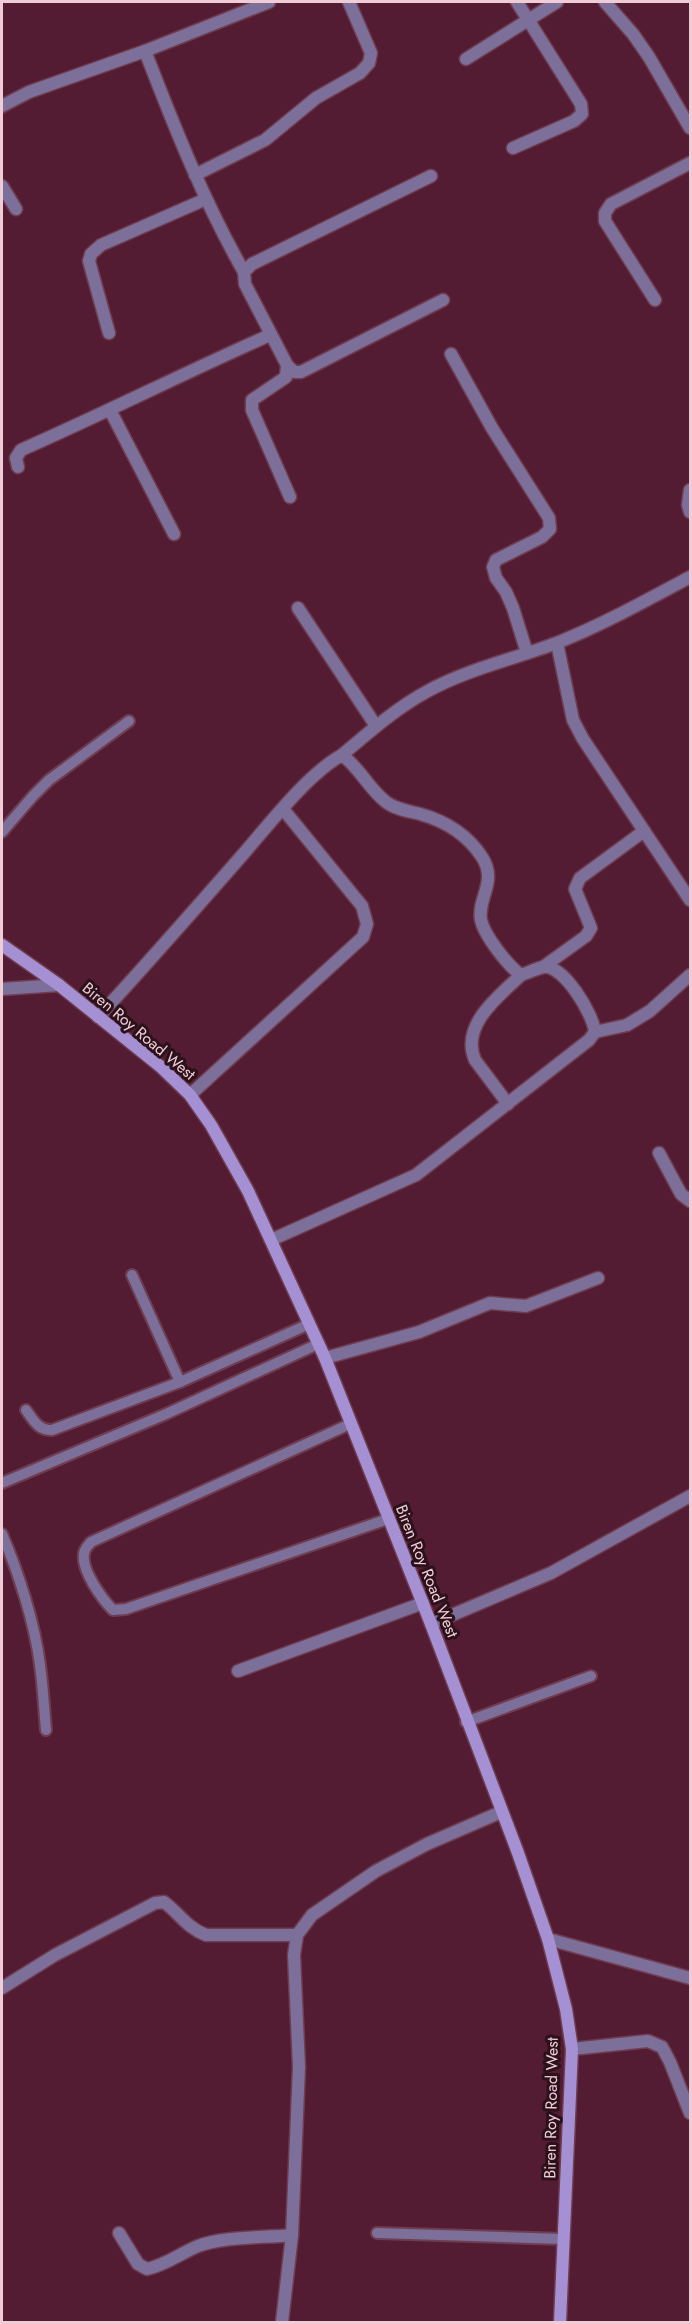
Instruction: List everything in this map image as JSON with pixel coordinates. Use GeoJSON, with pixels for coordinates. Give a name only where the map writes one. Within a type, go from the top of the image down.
{"type":"FeatureCollection","features":[{"type":"Feature","properties":{"kind":"main road","name":"Biren Roy Road West"},"geometry":{"type":"LineString","coordinates":[[2,945],[59,986],[161,1067],[190,1095],[216,1134],[248,1191],[325,1358],[423,1603],[466,1722],[518,1852],[548,1939],[566,2009],[572,2049],[560,2322]]}},
{"type":"Feature","properties":{"kind":"street"},"geometry":{"type":"LineString","coordinates":[[2,106],[29,92],[145,51],[269,2]]}},
{"type":"Feature","properties":{"kind":"street"},"geometry":{"type":"LineString","coordinates":[[195,175],[265,140],[316,98],[360,73],[369,63],[371,53],[349,2]]}},
{"type":"Feature","properties":{"kind":"street"},"geometry":{"type":"LineString","coordinates":[[513,148],[574,121],[582,114],[581,104],[517,2]]}},
{"type":"Feature","properties":{"kind":"street"},"geometry":{"type":"LineString","coordinates":[[466,59],[557,2]]}},
{"type":"Feature","properties":{"kind":"street"},"geometry":{"type":"LineString","coordinates":[[605,2],[633,34],[649,57],[690,128]]}},
{"type":"Feature","properties":{"kind":"street"},"geometry":{"type":"LineString","coordinates":[[145,51],[195,175],[244,272],[245,284],[286,365],[294,372],[301,372],[443,300]]}},
{"type":"Feature","properties":{"kind":"street"},"geometry":{"type":"LineString","coordinates":[[655,300],[605,221],[605,213],[611,204],[690,163]]}},
{"type":"Feature","properties":{"kind":"street"},"geometry":{"type":"LineString","coordinates":[[244,272],[252,264],[431,176]]}},
{"type":"Feature","properties":{"kind":"street"},"geometry":{"type":"LineString","coordinates":[[2,186],[16,209]]}},
{"type":"Feature","properties":{"kind":"street"},"geometry":{"type":"LineString","coordinates":[[109,333],[89,261],[92,254],[100,245],[206,199]]}},
{"type":"Feature","properties":{"kind":"street"},"geometry":{"type":"LineString","coordinates":[[18,467],[16,458],[21,450],[270,335]]}},
{"type":"Feature","properties":{"kind":"street"},"geometry":{"type":"LineString","coordinates":[[451,354],[492,428],[549,519],[550,529],[542,537],[496,560],[493,567],[496,578],[513,608],[527,653]]}},
{"type":"Feature","properties":{"kind":"street"},"geometry":{"type":"LineString","coordinates":[[286,365],[285,377],[252,400],[252,410],[290,497]]}},
{"type":"Feature","properties":{"kind":"street"},"geometry":{"type":"LineString","coordinates":[[110,410],[174,534]]}},
{"type":"Feature","properties":{"kind":"street"},"geometry":{"type":"LineString","coordinates":[[690,490],[688,505],[690,512]]}},
{"type":"Feature","properties":{"kind":"street"},"geometry":{"type":"LineString","coordinates":[[98,1017],[283,809],[330,761],[342,755],[400,707],[427,691],[460,676],[557,643],[603,623],[690,577]]}},
{"type":"Feature","properties":{"kind":"street"},"geometry":{"type":"LineString","coordinates":[[298,608],[376,726]]}},
{"type":"Feature","properties":{"kind":"street"},"geometry":{"type":"LineString","coordinates":[[557,643],[573,720],[583,739],[690,900]]}},
{"type":"Feature","properties":{"kind":"street"},"geometry":{"type":"LineString","coordinates":[[342,755],[353,763],[374,791],[387,803],[446,823],[461,833],[482,858],[488,870],[489,885],[481,918],[486,931],[512,969],[521,975]]}},
{"type":"Feature","properties":{"kind":"street"},"geometry":{"type":"LineString","coordinates":[[190,1095],[363,938],[367,924],[362,906],[283,809]]}},
{"type":"Feature","properties":{"kind":"street"},"geometry":{"type":"LineString","coordinates":[[508,1104],[475,1060],[472,1052],[477,1022],[486,1009],[521,975],[543,967],[586,936],[591,928],[575,889],[580,878],[644,831]]}},
{"type":"Feature","properties":{"kind":"street"},"geometry":{"type":"LineString","coordinates":[[543,967],[553,969],[564,977],[586,1007],[595,1032]]}},
{"type":"Feature","properties":{"kind":"street"},"geometry":{"type":"LineString","coordinates":[[271,1240],[416,1175],[589,1040],[595,1032],[627,1024],[650,1011],[690,975]]}},
{"type":"Feature","properties":{"kind":"street"},"geometry":{"type":"LineString","coordinates":[[2,989],[59,986]]}},
{"type":"Feature","properties":{"kind":"street"},"geometry":{"type":"LineString","coordinates":[[659,1153],[681,1194],[690,1201]]}},
{"type":"Feature","properties":{"kind":"street"},"geometry":{"type":"LineString","coordinates":[[325,1358],[411,1335],[490,1303],[526,1306],[598,1278]]}},
{"type":"Feature","properties":{"kind":"street"},"geometry":{"type":"LineString","coordinates":[[431,1624],[551,1573],[690,1496]]}},
{"type":"Feature","properties":{"kind":"street"},"geometry":{"type":"LineString","coordinates":[[238,1671],[423,1603]]}},
{"type":"Feature","properties":{"kind":"street"},"geometry":{"type":"LineString","coordinates":[[282,2322],[292,2235],[299,2067],[294,1955],[297,1935],[312,1915],[376,1871],[427,1844],[501,1812]]}},
{"type":"Feature","properties":{"kind":"street"},"geometry":{"type":"LineString","coordinates":[[2,1988],[55,1955],[155,1903],[164,1902],[187,1924],[206,1935],[297,1935]]}},
{"type":"Feature","properties":{"kind":"street"},"geometry":{"type":"LineString","coordinates":[[548,1939],[690,1978]]}},
{"type":"Feature","properties":{"kind":"street"},"geometry":{"type":"LineString","coordinates":[[572,2049],[648,2041],[662,2047],[690,2113]]}},
{"type":"Feature","properties":{"kind":"street"},"geometry":{"type":"LineString","coordinates":[[119,2233],[138,2264],[147,2269],[158,2267],[200,2246],[218,2242],[292,2235]]}},
{"type":"Feature","properties":{"kind":"lane"},"geometry":{"type":"LineString","coordinates":[[2,832],[49,780],[129,721]]}},
{"type":"Feature","properties":{"kind":"lane"},"geometry":{"type":"LineString","coordinates":[[132,1275],[180,1382]]}},
{"type":"Feature","properties":{"kind":"lane"},"geometry":{"type":"LineString","coordinates":[[26,1410],[36,1425],[44,1430],[52,1430],[180,1382],[309,1324]]}},
{"type":"Feature","properties":{"kind":"lane"},"geometry":{"type":"LineString","coordinates":[[2,1483],[166,1414],[318,1344]]}},
{"type":"Feature","properties":{"kind":"lane"},"geometry":{"type":"LineString","coordinates":[[350,1424],[91,1542],[84,1551],[84,1563],[104,1600],[113,1610],[126,1609],[388,1519]]}},
{"type":"Feature","properties":{"kind":"lane"},"geometry":{"type":"LineString","coordinates":[[2,1534],[34,1635],[40,1664],[46,1730]]}},
{"type":"Feature","properties":{"kind":"lane"},"geometry":{"type":"LineString","coordinates":[[466,1722],[591,1676]]}},
{"type":"Feature","properties":{"kind":"lane"},"geometry":{"type":"LineString","coordinates":[[377,2233],[563,2239]]}}]}
